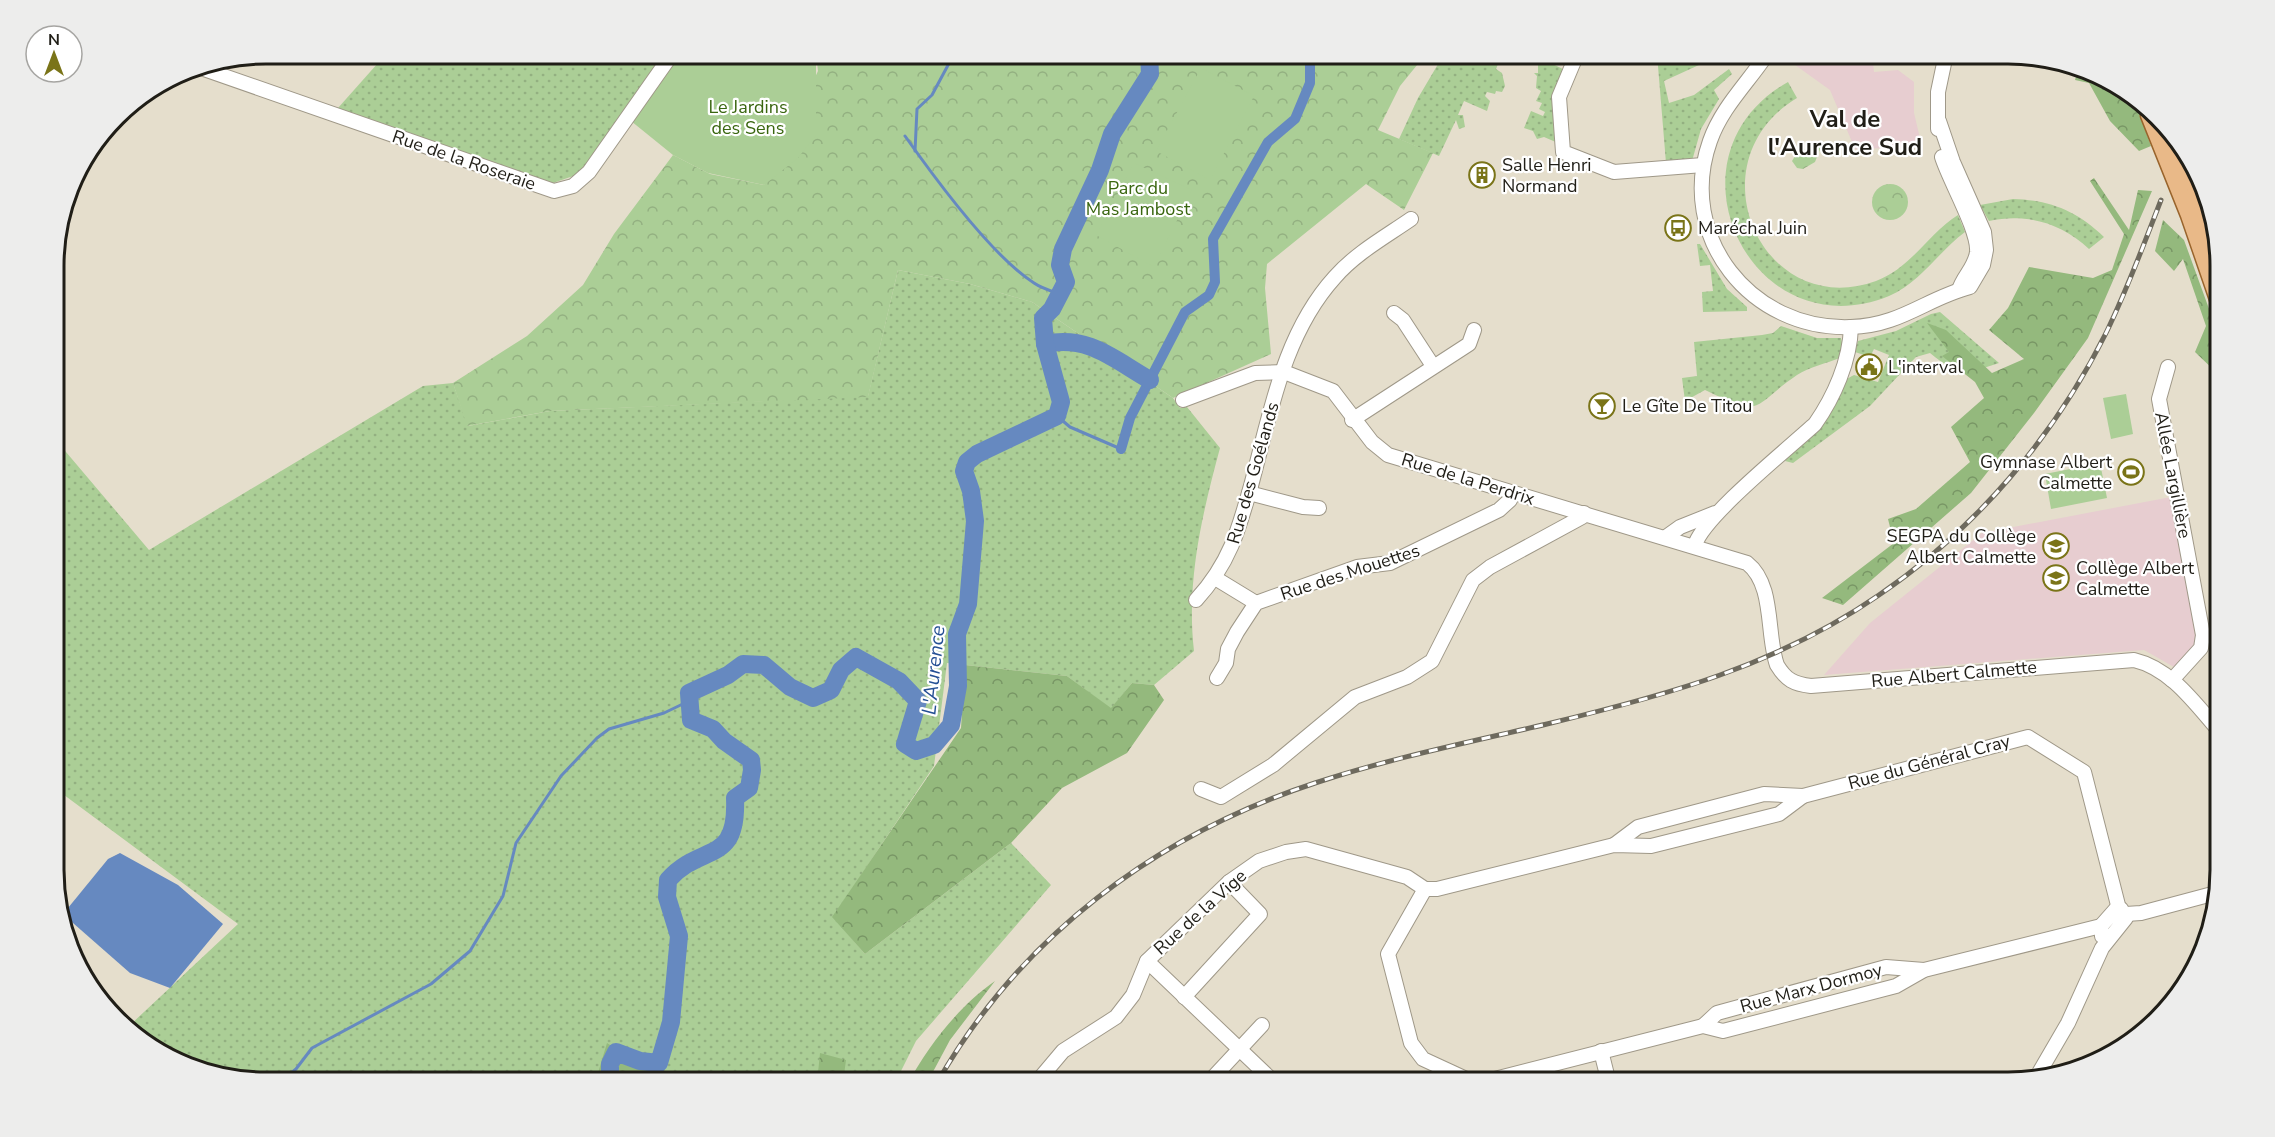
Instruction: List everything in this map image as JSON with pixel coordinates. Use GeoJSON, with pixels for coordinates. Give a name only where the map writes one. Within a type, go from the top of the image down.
{"type":"FeatureCollection","features":[{"type":"Feature","properties":{"kind":"main road"},"geometry":{"type":"LineString","coordinates":[[2156,129],[2210,272]]}},
{"type":"Feature","properties":{"kind":"street","name":"Rue de la Roseraie"},"geometry":{"type":"LineString","coordinates":[[210,72],[555,191],[573,186],[589,172],[665,64]]}},
{"type":"Feature","properties":{"kind":"street"},"geometry":{"type":"LineString","coordinates":[[1573,64],[1559,97],[1563,152],[1614,172],[1703,165]]}},
{"type":"Feature","properties":{"kind":"street"},"geometry":{"type":"LineString","coordinates":[[1760,64],[1719,119],[1703,165],[1702,205],[1712,243],[1724,266],[1747,289],[1796,321],[1820,327],[1851,327],[1891,321],[1959,290],[1961,282],[1972,268],[1977,254],[1976,227],[1939,121],[1938,92],[1944,64]]}},
{"type":"Feature","properties":{"kind":"street","name":"Rue des Goélands"},"geometry":{"type":"LineString","coordinates":[[1196,600],[1215,578],[1236,541],[1278,385],[1299,328],[1336,276],[1370,246],[1411,219]]}},
{"type":"Feature","properties":{"kind":"street"},"geometry":{"type":"LineString","coordinates":[[1394,313],[1403,320],[1433,366]]}},
{"type":"Feature","properties":{"kind":"street"},"geometry":{"type":"LineString","coordinates":[[1695,545],[1698,534],[1717,512],[1815,424],[1825,410],[1849,352],[1851,327]]}},
{"type":"Feature","properties":{"kind":"street"},"geometry":{"type":"LineString","coordinates":[[1352,420],[1468,344],[1474,330]]}},
{"type":"Feature","properties":{"kind":"street","name":"Allée Largillière"},"geometry":{"type":"LineString","coordinates":[[2168,368],[2159,399],[2202,635],[2201,648],[2172,680]]}},
{"type":"Feature","properties":{"kind":"street","name":"Rue de la Perdrix"},"geometry":{"type":"LineString","coordinates":[[1183,400],[1255,373],[1284,372],[1333,391],[1352,420],[1372,442],[1388,455],[1695,545],[1747,563]]}},
{"type":"Feature","properties":{"kind":"street"},"geometry":{"type":"LineString","coordinates":[[1249,493],[1303,507],[1319,508]]}},
{"type":"Feature","properties":{"kind":"street","name":"Rue des Mouettes"},"geometry":{"type":"LineString","coordinates":[[1217,678],[1226,663],[1228,649],[1256,603],[1357,567],[1390,562],[1498,510],[1510,500],[1512,493]]}},
{"type":"Feature","properties":{"kind":"street"},"geometry":{"type":"LineString","coordinates":[[1666,537],[1680,527],[1717,512]]}},
{"type":"Feature","properties":{"kind":"street"},"geometry":{"type":"LineString","coordinates":[[1201,789],[1221,797],[1273,765],[1355,697],[1407,677],[1432,662],[1473,580],[1490,567],[1579,519],[1584,513]]}},
{"type":"Feature","properties":{"kind":"street","name":"Rue Albert Calmette"},"geometry":{"type":"LineString","coordinates":[[1747,563],[1757,571],[1763,585],[1777,665],[1784,677],[1796,684],[1811,686],[2134,660],[2150,664],[2172,680],[2210,721]]}},
{"type":"Feature","properties":{"kind":"street"},"geometry":{"type":"LineString","coordinates":[[1215,578],[1256,603]]}},
{"type":"Feature","properties":{"kind":"street","name":"Rue du Général Cray"},"geometry":{"type":"LineString","coordinates":[[1614,845],[1638,827],[1764,794],[1803,796],[2028,736],[2084,771],[2124,914]]}},
{"type":"Feature","properties":{"kind":"street","name":"Rue du Général Cray"},"geometry":{"type":"LineString","coordinates":[[1425,889],[1437,889],[1614,845],[1651,846],[1779,814],[1803,796]]}},
{"type":"Feature","properties":{"kind":"street","name":"Rue de la Vige"},"geometry":{"type":"LineString","coordinates":[[1147,961],[1229,882],[1259,861],[1286,852],[1306,849],[1407,877],[1425,889]]}},
{"type":"Feature","properties":{"kind":"street"},"geometry":{"type":"LineString","coordinates":[[1184,997],[1260,914],[1229,882]]}},
{"type":"Feature","properties":{"kind":"street","name":"Rue Marx Dormoy"},"geometry":{"type":"LineString","coordinates":[[1425,889],[1388,954],[1412,1042],[1423,1059],[1452,1072]]}},
{"type":"Feature","properties":{"kind":"street"},"geometry":{"type":"LineString","coordinates":[[2108,938],[2102,936],[2101,926],[2109,915],[2141,913],[2209,895]]}},
{"type":"Feature","properties":{"kind":"street"},"geometry":{"type":"LineString","coordinates":[[2042,1070],[2068,1023],[2108,938],[2124,914]]}},
{"type":"Feature","properties":{"kind":"street","name":"Rue Marx Dormoy"},"geometry":{"type":"LineString","coordinates":[[1703,1026],[1723,1031],[1896,986],[1924,970],[2101,926]]}},
{"type":"Feature","properties":{"kind":"street"},"geometry":{"type":"LineString","coordinates":[[1046,1072],[1064,1051],[1116,1017],[1133,996],[1147,961],[1263,1072]]}},
{"type":"Feature","properties":{"kind":"street","name":"Rue Marx Dormoy"},"geometry":{"type":"LineString","coordinates":[[1520,1072],[1703,1026],[1718,1013],[1886,967],[1924,970]]}},
{"type":"Feature","properties":{"kind":"street"},"geometry":{"type":"LineString","coordinates":[[1217,1072],[1262,1025]]}},
{"type":"Feature","properties":{"kind":"street"},"geometry":{"type":"LineString","coordinates":[[1601,1051],[1606,1072]]}},
{"type":"Feature","properties":{"kind":"shaded area"},"geometry":{"type":"Polygon","coordinates":[[[1794,64],[1873,64],[1874,72],[1898,70],[1914,82],[1914,113],[1922,147],[1855,149],[1830,90],[1794,64]]]}},
{"type":"Feature","properties":{"kind":"shaded area","name":"Collège Albert Calmette"},"geometry":{"type":"Polygon","coordinates":[[[2171,497],[2197,632],[2193,648],[2174,667],[2144,650],[1824,675],[1870,623],[1982,533],[2171,497]]]}},
{"type":"Feature","properties":{"kind":"green space"},"geometry":{"type":"Polygon","coordinates":[[[377,64],[657,64],[579,174],[553,183],[338,108],[377,64]]]}},
{"type":"Feature","properties":{"kind":"green space","name":"Le Jardins des Sens"},"geometry":{"type":"Polygon","coordinates":[[[671,64],[816,64],[816,135],[798,158],[764,185],[708,173],[673,155],[631,121],[671,64]]]}},
{"type":"Feature","properties":{"kind":"green space","name":"Parc du Mas Jambost"},"geometry":{"type":"Polygon","coordinates":[[[817,64],[1418,64],[1400,86],[1378,130],[1433,153],[1404,210],[1366,184],[1267,264],[1265,288],[1271,354],[1173,398],[1032,302],[970,284],[898,270],[868,397],[550,411],[467,426],[453,383],[527,336],[583,285],[614,234],[673,155],[710,174],[764,185],[818,71],[817,64]]]}},
{"type":"Feature","properties":{"kind":"green space"},"geometry":{"type":"Polygon","coordinates":[[[1438,64],[1498,64],[1496,69],[1502,73],[1505,86],[1502,92],[1496,91],[1495,94],[1487,92],[1485,96],[1490,101],[1487,111],[1464,101],[1458,115],[1463,115],[1465,127],[1459,129],[1456,120],[1439,156],[1399,139],[1418,98],[1438,64]]]}},
{"type":"Feature","properties":{"kind":"green space"},"geometry":{"type":"Polygon","coordinates":[[[1538,64],[1552,64],[1565,70],[1558,143],[1544,137],[1537,139],[1533,131],[1524,128],[1531,111],[1543,116],[1545,112],[1539,109],[1542,103],[1536,101],[1541,91],[1536,88],[1537,76],[1534,73],[1538,73],[1538,64]]]}},
{"type":"Feature","properties":{"kind":"green space"},"geometry":{"type":"Polygon","coordinates":[[[1658,64],[1699,65],[1664,81],[1669,103],[1694,95],[1729,69],[1732,74],[1714,90],[1719,99],[1701,129],[1692,161],[1666,163],[1658,64]]]}},
{"type":"Feature","properties":{"kind":"green space"},"geometry":{"type":"Polygon","coordinates":[[[1201,68],[1254,96],[1210,180],[1156,151],[1201,68]]]}},
{"type":"Feature","properties":{"kind":"green space"},"geometry":{"type":"Polygon","coordinates":[[[2076,76],[2098,85],[2121,98],[2139,113],[2151,146],[2139,151],[2110,121],[2089,83],[2075,80],[2076,76]]]}},
{"type":"Feature","properties":{"kind":"green space"},"geometry":{"type":"Polygon","coordinates":[[[1788,82],[1797,98],[1765,126],[1749,159],[1745,195],[1754,229],[1773,258],[1801,279],[1836,288],[1876,281],[1899,268],[1958,215],[1965,232],[1911,283],[1889,296],[1840,306],[1797,297],[1762,272],[1738,238],[1726,197],[1729,155],[1749,115],[1788,82]]]}},
{"type":"Feature","properties":{"kind":"green space"},"geometry":{"type":"Polygon","coordinates":[[[1814,145],[1821,147],[1815,162],[1803,169],[1797,168],[1792,161],[1797,153],[1814,145]]]}},
{"type":"Feature","properties":{"kind":"green space"},"geometry":{"type":"Polygon","coordinates":[[[1134,163],[1192,190],[1154,267],[1096,235],[1134,163]]]}},
{"type":"Feature","properties":{"kind":"green space"},"geometry":{"type":"Polygon","coordinates":[[[2094,178],[2129,230],[2138,190],[2152,191],[2088,338],[2034,413],[1971,493],[1843,605],[1822,598],[1894,543],[1888,519],[1916,509],[1970,462],[1951,427],[1984,398],[1975,382],[1942,356],[1949,352],[1927,323],[1946,330],[1992,373],[2024,359],[1989,330],[2008,308],[2029,267],[2093,278],[2112,270],[2124,234],[2090,181],[2094,178]]]}},
{"type":"Feature","properties":{"kind":"green space"},"geometry":{"type":"Polygon","coordinates":[[[1890,184],[1903,189],[1908,202],[1903,215],[1890,220],[1877,215],[1872,202],[1877,189],[1890,184]]]}},
{"type":"Feature","properties":{"kind":"green space"},"geometry":{"type":"Polygon","coordinates":[[[2013,199],[2039,202],[2062,209],[2084,220],[2104,237],[2089,249],[2067,233],[2043,222],[2017,218],[1989,221],[1980,205],[2013,199]]]}},
{"type":"Feature","properties":{"kind":"green space"},"geometry":{"type":"Polygon","coordinates":[[[2163,220],[2184,240],[2210,312],[2210,366],[2195,352],[2206,326],[2183,259],[2174,271],[2155,251],[2163,220]]]}},
{"type":"Feature","properties":{"kind":"green space"},"geometry":{"type":"Polygon","coordinates":[[[1697,244],[1700,244],[1727,289],[1747,307],[1747,311],[1703,312],[1702,292],[1713,291],[1710,265],[1700,266],[1697,244]]]}},
{"type":"Feature","properties":{"kind":"green space"},"geometry":{"type":"Polygon","coordinates":[[[898,270],[970,284],[1032,302],[1173,398],[1180,408],[1187,407],[1220,448],[1197,548],[1192,599],[1194,651],[1154,685],[1132,683],[1111,709],[1067,676],[947,663],[934,766],[833,917],[865,954],[1011,843],[1051,885],[916,1041],[900,1072],[253,1072],[227,1069],[177,1052],[154,1039],[133,1022],[238,924],[64,795],[65,450],[149,550],[423,386],[453,383],[468,426],[550,411],[868,396],[898,270]]]}},
{"type":"Feature","properties":{"kind":"green space"},"geometry":{"type":"Polygon","coordinates":[[[1940,312],[1999,363],[1963,371],[1948,366],[1930,353],[1916,357],[1870,406],[1793,463],[1785,461],[1829,413],[1843,381],[1854,375],[1878,382],[1889,355],[1874,349],[1870,357],[1855,352],[1858,341],[1896,331],[1940,312]]]}},
{"type":"Feature","properties":{"kind":"green space"},"geometry":{"type":"Polygon","coordinates":[[[1781,326],[1817,338],[1841,338],[1843,348],[1840,358],[1802,372],[1756,405],[1738,404],[1705,390],[1685,401],[1682,378],[1697,376],[1694,342],[1773,333],[1781,326]]]}},
{"type":"Feature","properties":{"kind":"green space"},"geometry":{"type":"Polygon","coordinates":[[[2126,394],[2133,434],[2111,439],[2103,398],[2126,394]]]}},
{"type":"Feature","properties":{"kind":"green space"},"geometry":{"type":"Polygon","coordinates":[[[2100,463],[2107,498],[2051,509],[2045,474],[2100,463]]]}},
{"type":"Feature","properties":{"kind":"green space"},"geometry":{"type":"Polygon","coordinates":[[[965,665],[1067,676],[1111,708],[1132,683],[1154,685],[1164,700],[1127,753],[1062,788],[1011,843],[865,954],[832,917],[961,728],[965,665]]]}},
{"type":"Feature","properties":{"kind":"green space"},"geometry":{"type":"Polygon","coordinates":[[[995,981],[950,1040],[933,1072],[915,1072],[946,1027],[995,981]]]}},
{"type":"Feature","properties":{"kind":"green space"},"geometry":{"type":"Polygon","coordinates":[[[607,1043],[653,1072],[598,1072],[607,1043]]]}},
{"type":"Feature","properties":{"kind":"green space"},"geometry":{"type":"Polygon","coordinates":[[[820,1053],[846,1060],[844,1072],[818,1072],[820,1053]]]}},
{"type":"Feature","properties":{"kind":"water"},"geometry":{"type":"Polygon","coordinates":[[[120,853],[178,885],[223,924],[170,988],[130,973],[71,921],[68,908],[108,859],[120,853]]]}},
{"type":"Feature","properties":{"kind":"waterway"},"geometry":{"type":"LineString","coordinates":[[915,151],[917,109],[932,95],[949,64]]}},
{"type":"Feature","properties":{"kind":"waterway","name":"L'Aurence"},"geometry":{"type":"LineString","coordinates":[[610,1072],[610,1064],[616,1052],[640,1061],[659,1063],[671,1022],[679,936],[667,897],[668,880],[681,868],[724,844],[731,834],[735,798],[749,788],[751,760],[724,741],[713,729],[691,720],[689,693],[728,675],[743,664],[764,665],[790,687],[813,698],[831,690],[841,670],[856,657],[899,681],[918,701],[905,744],[916,751],[934,745],[951,725],[958,686],[957,634],[968,604],[975,521],[971,491],[964,471],[967,462],[977,454],[1057,416],[1061,402],[1045,344],[1043,318],[1052,309],[1066,282],[1060,265],[1063,249],[1100,170],[1112,134],[1150,74],[1150,64]]}},
{"type":"Feature","properties":{"kind":"waterway","name":"L'Aurence"},"geometry":{"type":"LineString","coordinates":[[1121,449],[1130,418],[1185,312],[1209,295],[1215,282],[1213,239],[1268,142],[1295,119],[1310,83],[1310,64]]}},
{"type":"Feature","properties":{"kind":"waterway"},"geometry":{"type":"LineString","coordinates":[[905,136],[965,215],[1000,254],[1034,283],[1060,294]]}},
{"type":"Feature","properties":{"kind":"waterway","name":"L'Aurence"},"geometry":{"type":"LineString","coordinates":[[1045,344],[1061,342],[1088,346],[1112,357],[1150,380]]}},
{"type":"Feature","properties":{"kind":"waterway","name":"L'Aurence"},"geometry":{"type":"LineString","coordinates":[[1057,416],[1070,427],[1121,449]]}},
{"type":"Feature","properties":{"kind":"waterway"},"geometry":{"type":"LineString","coordinates":[[292,1072],[312,1048],[431,984],[470,951],[503,896],[516,843],[561,776],[597,738],[609,729],[664,713],[689,701]]}},
{"type":"Feature","properties":{"kind":"railway"},"geometry":{"type":"LineString","coordinates":[[944,1072],[971,1030],[1009,982],[1051,938],[1098,898],[1147,862],[1201,831],[1257,805],[1344,774],[1635,702],[1719,675],[1801,641],[1879,595],[1948,541],[1980,511],[2037,444],[2062,409],[2106,333],[2161,200]]}},
{"type":"Feature","properties":{"kind":"place","name":"Salle Henri Normand"},"geometry":{"type":"Point","coordinates":[1482,175]}},
{"type":"Feature","properties":{"kind":"place","name":"Maréchal Juin"},"geometry":{"type":"Point","coordinates":[1678,228]}},
{"type":"Feature","properties":{"kind":"place","name":"L'interval"},"geometry":{"type":"Point","coordinates":[1869,367]}},
{"type":"Feature","properties":{"kind":"place","name":"Le Gîte De Titou"},"geometry":{"type":"Point","coordinates":[1602,406]}},
{"type":"Feature","properties":{"kind":"place","name":"Gymnase Albert Calmette"},"geometry":{"type":"Point","coordinates":[2131,472]}},
{"type":"Feature","properties":{"kind":"place","name":"SEGPA du Collège Albert Calmette"},"geometry":{"type":"Point","coordinates":[2056,546]}},
{"type":"Feature","properties":{"kind":"place","name":"Collège Albert Calmette"},"geometry":{"type":"Point","coordinates":[2056,578]}},
{"type":"Feature","properties":{"kind":"district","name":"Val de l'Aurence Sud"},"geometry":{"type":"Point","coordinates":[1845,133]}}]}
